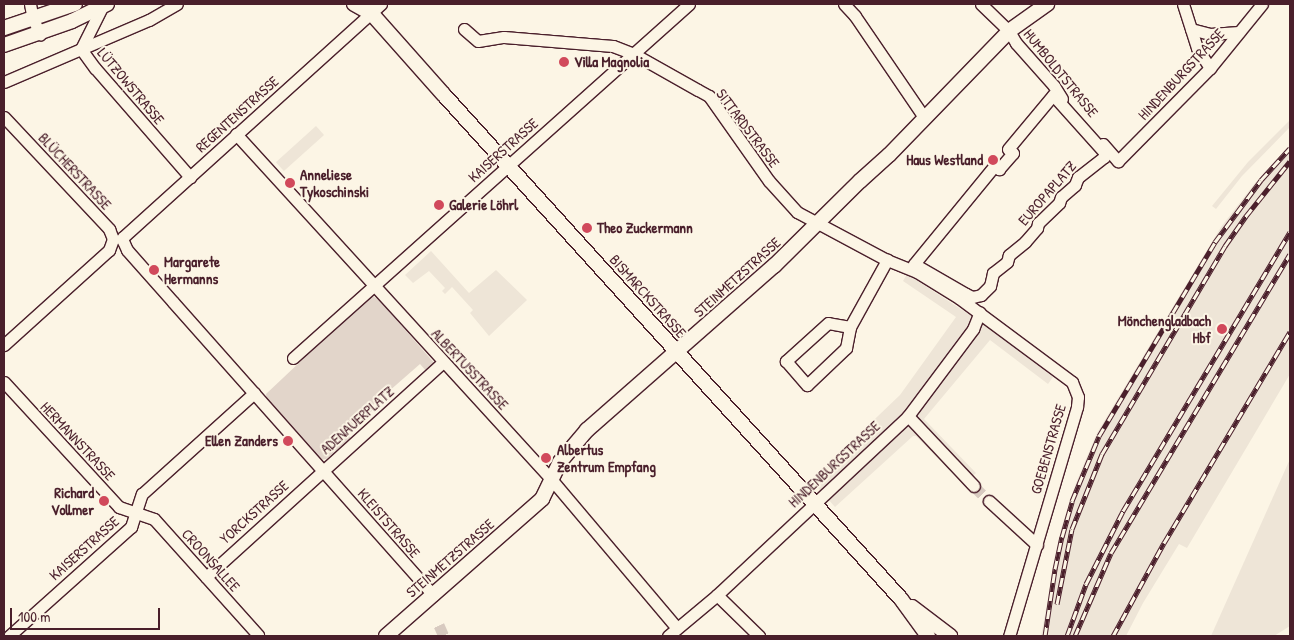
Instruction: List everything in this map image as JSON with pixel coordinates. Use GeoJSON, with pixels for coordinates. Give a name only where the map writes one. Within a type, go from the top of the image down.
{"type":"FeatureCollection","features":[{"type":"Feature","properties":{"kind":"main road"},"geometry":{"type":"LineString","coordinates":[[4,34],[10,27],[75,4]]}},
{"type":"Feature","properties":{"kind":"main road","name":"BISMARCKSTRASSE"},"geometry":{"type":"LineString","coordinates":[[354,4],[374,7],[508,166],[901,599],[928,636]]}},
{"type":"Feature","properties":{"kind":"main road","name":"STEINMETZSTRASSE"},"geometry":{"type":"LineString","coordinates":[[386,636],[542,499],[560,462],[587,430],[774,266],[819,223],[1008,31],[1047,4]]}},
{"type":"Feature","properties":{"kind":"main road"},"geometry":{"type":"LineString","coordinates":[[4,45],[40,34],[104,5]]}},
{"type":"Feature","properties":{"kind":"main road","name":"BISMARCKSTRASSE"},"geometry":{"type":"LineString","coordinates":[[901,599],[950,636]]}},
{"type":"Feature","properties":{"kind":"street"},"geometry":{"type":"LineString","coordinates":[[30,4],[33,19],[40,34]]}},
{"type":"Feature","properties":{"kind":"street"},"geometry":{"type":"LineString","coordinates":[[4,82],[149,20],[177,4]]}},
{"type":"Feature","properties":{"kind":"street","name":"KAISERSTRASSE"},"geometry":{"type":"LineString","coordinates":[[293,358],[689,4]]}},
{"type":"Feature","properties":{"kind":"street"},"geometry":{"type":"LineString","coordinates":[[844,4],[855,16],[924,117]]}},
{"type":"Feature","properties":{"kind":"street","name":"HUMBOLDTSTRASSE"},"geometry":{"type":"LineString","coordinates":[[981,4],[1008,31],[1016,43],[1054,86],[1063,102],[1118,161]]}},
{"type":"Feature","properties":{"kind":"street"},"geometry":{"type":"LineString","coordinates":[[1183,4],[1197,48],[1210,68]]}},
{"type":"Feature","properties":{"kind":"street","name":"HINDENBURGSTRASSE"},"geometry":{"type":"LineString","coordinates":[[1118,161],[1210,68],[1262,4]]}},
{"type":"Feature","properties":{"kind":"street","name":"LÜTZOWSTRASSE"},"geometry":{"type":"LineString","coordinates":[[104,5],[81,48],[94,68],[190,177]]}},
{"type":"Feature","properties":{"kind":"street","name":"REGENTENSTRASSE"},"geometry":{"type":"LineString","coordinates":[[127,250],[123,237],[374,7]]}},
{"type":"Feature","properties":{"kind":"street"},"geometry":{"type":"LineString","coordinates":[[1191,29],[1210,34],[1239,32]]}},
{"type":"Feature","properties":{"kind":"street","name":"SITTARDSTRASSE"},"geometry":{"type":"LineString","coordinates":[[464,30],[478,41],[504,38],[613,46],[634,54],[709,96],[782,196],[797,212],[887,260],[917,272],[963,296]]}},
{"type":"Feature","properties":{"kind":"street","name":"EUROPAPLATZ"},"geometry":{"type":"LineString","coordinates":[[1053,95],[1105,156],[1078,177],[1075,185],[1060,196],[1059,203],[1038,222],[1037,228],[1025,242],[1009,254],[1007,262],[993,273],[990,286],[986,291],[977,296],[963,296],[914,264],[994,165],[999,169],[1013,153],[1008,148],[1053,95]]}},
{"type":"Feature","properties":{"kind":"street","name":"BLÜCHERSTRASSE"},"geometry":{"type":"LineString","coordinates":[[4,117],[109,229],[113,239],[109,250],[4,345]]}},
{"type":"Feature","properties":{"kind":"street","name":"ALBERTUSSTRASSE"},"geometry":{"type":"LineString","coordinates":[[236,134],[551,478],[677,628]]}},
{"type":"Feature","properties":{"kind":"street","name":"ADENAUERPLATZ"},"geometry":{"type":"LineString","coordinates":[[127,250],[322,470],[443,362]]}},
{"type":"Feature","properties":{"kind":"street"},"geometry":{"type":"LineString","coordinates":[[850,327],[828,323],[786,361],[807,385],[846,348],[850,327],[887,260]]}},
{"type":"Feature","properties":{"kind":"street"},"geometry":{"type":"LineString","coordinates":[[963,296],[980,312]]}},
{"type":"Feature","properties":{"kind":"street","name":"HINDENBURGSTRASSE"},"geometry":{"type":"LineString","coordinates":[[668,636],[717,595],[908,416],[973,329],[980,312]]}},
{"type":"Feature","properties":{"kind":"street","name":"GOEBENSTRASSE"},"geometry":{"type":"LineString","coordinates":[[980,312],[1072,382],[1078,397],[1069,435],[1009,636]]}},
{"type":"Feature","properties":{"kind":"street","name":"HERMANNSTRASSE"},"geometry":{"type":"LineString","coordinates":[[4,382],[119,507],[136,512]]}},
{"type":"Feature","properties":{"kind":"street","name":"KAISERSTRASSE"},"geometry":{"type":"LineString","coordinates":[[9,636],[131,527],[142,494],[157,478],[254,393]]}},
{"type":"Feature","properties":{"kind":"street"},"geometry":{"type":"LineString","coordinates":[[908,416],[971,483]]}},
{"type":"Feature","properties":{"kind":"street","name":"YORCKSTRASSE"},"geometry":{"type":"LineString","coordinates":[[206,576],[322,470]]}},
{"type":"Feature","properties":{"kind":"street","name":"KLEISTSTRASSE"},"geometry":{"type":"LineString","coordinates":[[322,470],[433,595]]}},
{"type":"Feature","properties":{"kind":"street"},"geometry":{"type":"LineString","coordinates":[[989,501],[1036,545]]}},
{"type":"Feature","properties":{"kind":"street","name":"CROONSALLEE"},"geometry":{"type":"LineString","coordinates":[[136,512],[154,518],[258,635]]}},
{"type":"Feature","properties":{"kind":"street"},"geometry":{"type":"LineString","coordinates":[[717,595],[756,635]]}},
{"type":"Feature","properties":{"kind":"shaded area"},"geometry":{"type":"Polygon","coordinates":[[[1290,120],[1290,127],[1242,176],[1216,209],[1212,206],[1248,162],[1290,120]]]}},
{"type":"Feature","properties":{"kind":"shaded area"},"geometry":{"type":"Polygon","coordinates":[[[316,126],[324,135],[284,171],[276,162],[316,126]]]}},
{"type":"Feature","properties":{"kind":"shaded area"},"geometry":{"type":"Polygon","coordinates":[[[1290,145],[1290,374],[1187,548],[1179,544],[1143,603],[1126,636],[1041,636],[1061,529],[1076,483],[1097,433],[1221,227],[1255,183],[1290,145]]]}},
{"type":"Feature","properties":{"kind":"shaded area"},"geometry":{"type":"Polygon","coordinates":[[[431,251],[469,293],[496,270],[527,300],[489,336],[470,313],[473,310],[452,287],[445,294],[442,291],[445,288],[429,271],[413,283],[405,275],[431,251]]]}},
{"type":"Feature","properties":{"kind":"shaded area"},"geometry":{"type":"Polygon","coordinates":[[[907,274],[979,321],[1053,377],[1048,384],[990,340],[924,419],[976,473],[963,484],[916,436],[913,436],[835,507],[811,480],[900,395],[956,317],[903,281],[907,274]]]}},
{"type":"Feature","properties":{"kind":"shaded area"},"geometry":{"type":"Polygon","coordinates":[[[371,295],[379,300],[436,365],[427,372],[420,364],[372,406],[374,409],[347,433],[351,438],[326,459],[320,460],[267,401],[266,394],[371,295]]]}},
{"type":"Feature","properties":{"kind":"shaded area"},"geometry":{"type":"Polygon","coordinates":[[[1290,459],[1290,626],[1274,636],[1211,636],[1290,459]]]}},
{"type":"Feature","properties":{"kind":"tunnel"},"geometry":{"type":"LineString","coordinates":[[974,486],[989,501]]}},
{"type":"Feature","properties":{"kind":"tunnel"},"geometry":{"type":"LineString","coordinates":[[439,625],[444,636]]}},
{"type":"Feature","properties":{"kind":"railway"},"geometry":{"type":"LineString","coordinates":[[1045,636],[1062,537],[1072,501],[1099,436],[1215,242],[1261,180],[1290,148]]}},
{"type":"Feature","properties":{"kind":"railway"},"geometry":{"type":"LineString","coordinates":[[1057,604],[1072,529],[1102,454],[1225,246],[1246,216],[1290,161]]}},
{"type":"Feature","properties":{"kind":"railway"},"geometry":{"type":"LineString","coordinates":[[1067,636],[1086,584],[1123,511],[1290,232]]}},
{"type":"Feature","properties":{"kind":"railway"},"geometry":{"type":"LineString","coordinates":[[1075,636],[1111,553],[1290,254]]}},
{"type":"Feature","properties":{"kind":"railway"},"geometry":{"type":"LineString","coordinates":[[1113,636],[1164,543],[1290,332]]}},
{"type":"Feature","properties":{"kind":"place","name":"Villa Magnolia"},"geometry":{"type":"Point","coordinates":[564,62]}},
{"type":"Feature","properties":{"kind":"place","name":"Haus Westland"},"geometry":{"type":"Point","coordinates":[993,160]}},
{"type":"Feature","properties":{"kind":"place","name":"Anneliese Tykoschinski"},"geometry":{"type":"Point","coordinates":[290,183]}},
{"type":"Feature","properties":{"kind":"place","name":"Galerie Löhrl"},"geometry":{"type":"Point","coordinates":[439,205]}},
{"type":"Feature","properties":{"kind":"place","name":"Theo Zuckermann"},"geometry":{"type":"Point","coordinates":[587,228]}},
{"type":"Feature","properties":{"kind":"place","name":"Margarete Hermanns"},"geometry":{"type":"Point","coordinates":[154,270]}},
{"type":"Feature","properties":{"kind":"place","name":"Mönchengladbach Hbf"},"geometry":{"type":"Point","coordinates":[1222,329]}},
{"type":"Feature","properties":{"kind":"place","name":"Ellen Zanders"},"geometry":{"type":"Point","coordinates":[288,441]}},
{"type":"Feature","properties":{"kind":"place","name":"Albertus Zentrum Empfang"},"geometry":{"type":"Point","coordinates":[546,458]}},
{"type":"Feature","properties":{"kind":"place","name":"Richard Vollmer"},"geometry":{"type":"Point","coordinates":[104,501]}}]}
